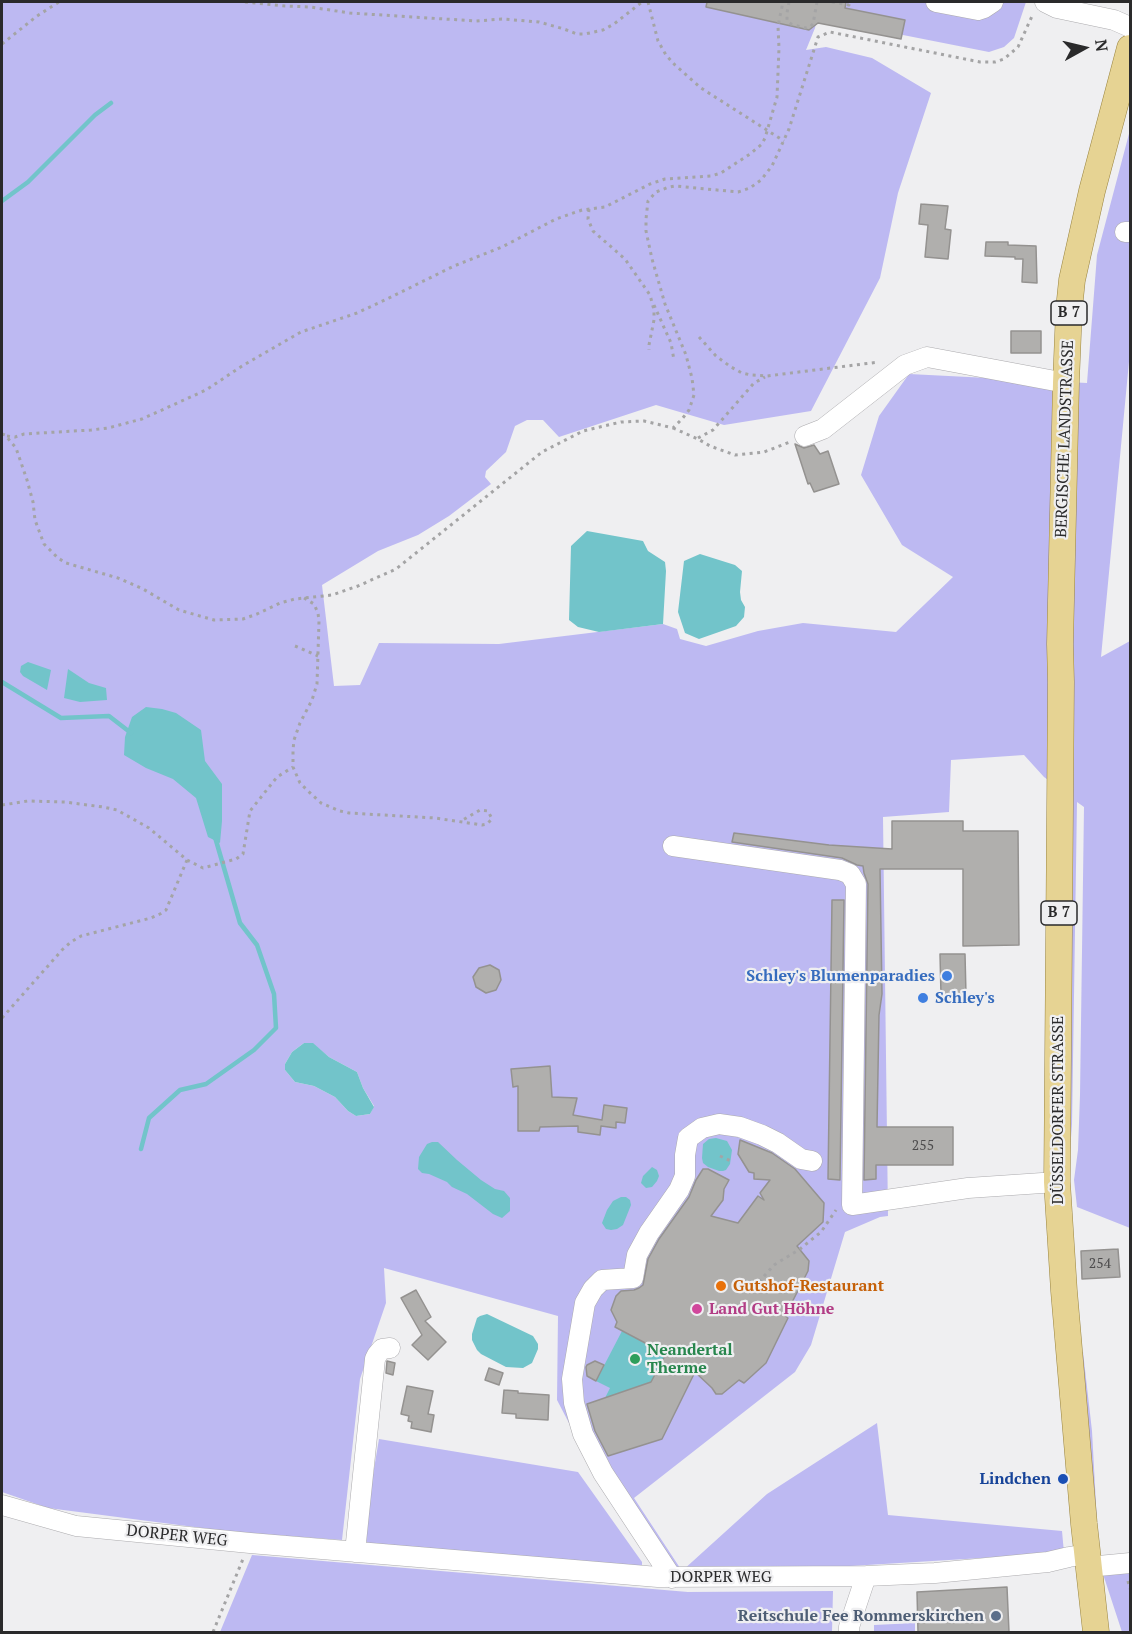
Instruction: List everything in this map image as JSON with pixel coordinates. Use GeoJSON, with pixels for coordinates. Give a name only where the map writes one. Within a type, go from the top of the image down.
{"type":"FeatureCollection","features":[{"type":"Feature","properties":{"kind":"main road","name":"BERGISCHE LANDSTRASSE"},"geometry":{"type":"LineString","coordinates":[[1061,586],[1066,383],[1072,280],[1110,119],[1131,48]]}},
{"type":"Feature","properties":{"kind":"main road","name":"DÜSSELDORFER STRASSE"},"geometry":{"type":"LineString","coordinates":[[1061,586],[1057,1182],[1087,1560],[1096,1632]]}},
{"type":"Feature","properties":{"kind":"street"},"geometry":{"type":"LineString","coordinates":[[936,2],[978,10],[993,2]]}},
{"type":"Feature","properties":{"kind":"street"},"geometry":{"type":"LineString","coordinates":[[1040,6],[1114,20],[1131,27]]}},
{"type":"Feature","properties":{"kind":"street"},"geometry":{"type":"LineString","coordinates":[[805,436],[823,429],[905,366],[927,357],[1066,383]]}},
{"type":"Feature","properties":{"kind":"street"},"geometry":{"type":"LineString","coordinates":[[673,846],[840,870],[850,874],[856,884],[852,1205],[968,1188],[1057,1182]]}},
{"type":"Feature","properties":{"kind":"street"},"geometry":{"type":"LineString","coordinates":[[672,1578],[603,1473],[583,1434],[574,1403],[572,1379],[585,1303],[593,1289],[602,1280],[633,1278],[637,1255],[649,1233],[680,1190],[685,1176],[688,1138],[702,1128],[719,1124],[740,1127],[778,1143],[801,1159],[812,1161]]}},
{"type":"Feature","properties":{"kind":"street"},"geometry":{"type":"LineString","coordinates":[[355,1552],[375,1359],[382,1350],[390,1348]]}},
{"type":"Feature","properties":{"kind":"street","name":"DORPER WEG"},"geometry":{"type":"LineString","coordinates":[[2,1505],[76,1526],[250,1543],[672,1578],[935,1574],[1025,1565],[1069,1557],[1131,1563]]}},
{"type":"Feature","properties":{"kind":"street"},"geometry":{"type":"LineString","coordinates":[[849,1632],[866,1576]]}},
{"type":"Feature","properties":{"kind":"path"},"geometry":{"type":"LineString","coordinates":[[2,44],[59,2]]}},
{"type":"Feature","properties":{"kind":"path"},"geometry":{"type":"LineString","coordinates":[[245,2],[350,13],[476,21],[502,19],[539,22],[585,34],[603,30],[614,24],[642,2]]}},
{"type":"Feature","properties":{"kind":"path"},"geometry":{"type":"LineString","coordinates":[[648,2],[656,36],[671,61],[701,88],[784,141]]}},
{"type":"Feature","properties":{"kind":"path"},"geometry":{"type":"LineString","coordinates":[[3,435],[15,437],[24,434],[92,430],[142,419],[206,390],[301,332],[357,313],[454,266],[502,247],[556,219],[589,209],[605,207],[637,190],[665,179],[711,176],[721,173],[762,144],[768,131],[777,97],[778,26],[783,2]]}},
{"type":"Feature","properties":{"kind":"path"},"geometry":{"type":"LineString","coordinates":[[789,2],[787,21],[805,28],[813,24],[818,2]]}},
{"type":"Feature","properties":{"kind":"path"},"geometry":{"type":"LineString","coordinates":[[832,2],[849,5],[849,2]]}},
{"type":"Feature","properties":{"kind":"path"},"geometry":{"type":"LineString","coordinates":[[673,428],[689,410],[694,395],[693,378],[686,355],[664,304],[652,259],[646,231],[648,201],[656,192],[675,186],[731,192],[744,191],[761,180],[769,171],[784,141],[814,46],[821,35],[830,32],[980,62],[995,62],[1004,59],[1018,47],[1040,6]]}},
{"type":"Feature","properties":{"kind":"path"},"geometry":{"type":"LineString","coordinates":[[589,209],[588,219],[593,231],[625,259],[651,298],[671,343],[674,360]]}},
{"type":"Feature","properties":{"kind":"path"},"geometry":{"type":"LineString","coordinates":[[649,350],[654,320],[651,298]]}},
{"type":"Feature","properties":{"kind":"path"},"geometry":{"type":"LineString","coordinates":[[699,337],[716,356],[741,373],[767,376],[886,361]]}},
{"type":"Feature","properties":{"kind":"path"},"geometry":{"type":"LineString","coordinates":[[698,439],[713,430],[754,383],[767,376]]}},
{"type":"Feature","properties":{"kind":"path"},"geometry":{"type":"LineString","coordinates":[[3,435],[16,448],[33,502],[35,520],[44,544],[58,558],[66,563],[118,578],[143,589],[178,610],[213,620],[243,619],[280,603],[340,593],[396,569],[542,452],[583,431],[633,420],[644,421],[673,428],[735,455],[764,452],[805,436]]}},
{"type":"Feature","properties":{"kind":"path"},"geometry":{"type":"LineString","coordinates":[[304,598],[314,604],[320,621],[317,684],[294,740],[293,767],[296,776],[321,803],[340,811],[461,821],[482,825],[492,819],[488,811],[480,810],[461,821]]}},
{"type":"Feature","properties":{"kind":"path"},"geometry":{"type":"LineString","coordinates":[[295,646],[318,656]]}},
{"type":"Feature","properties":{"kind":"path"},"geometry":{"type":"LineString","coordinates":[[2,805],[28,801],[65,802],[117,810],[149,828],[187,860],[203,868],[236,859],[243,854],[250,811],[277,777],[293,767]]}},
{"type":"Feature","properties":{"kind":"path"},"geometry":{"type":"LineString","coordinates":[[2,1018],[71,942],[81,936],[151,918],[166,910],[187,860]]}},
{"type":"Feature","properties":{"kind":"path"},"geometry":{"type":"LineString","coordinates":[[720,1156],[731,1161]]}},
{"type":"Feature","properties":{"kind":"path"},"geometry":{"type":"LineString","coordinates":[[749,1293],[774,1265],[800,1249],[821,1232],[838,1206]]}},
{"type":"Feature","properties":{"kind":"path"},"geometry":{"type":"LineString","coordinates":[[213,1632],[250,1543]]}},
{"type":"Feature","properties":{"kind":"shaded area"},"geometry":{"type":"Polygon","coordinates":[[[2,2],[1026,2],[1014,38],[1004,47],[989,52],[817,18],[806,50],[826,47],[872,58],[931,93],[898,193],[880,278],[811,411],[724,425],[656,405],[559,437],[543,420],[527,420],[515,426],[506,452],[486,471],[485,477],[491,484],[449,516],[418,535],[378,551],[322,585],[334,686],[360,685],[379,643],[499,644],[663,624],[677,629],[680,639],[706,646],[758,631],[803,623],[896,632],[953,577],[902,545],[861,475],[879,416],[909,374],[1087,383],[1097,255],[1130,130],[1130,351],[1101,657],[1130,641],[1130,1228],[1077,1207],[1074,1180],[1078,1150],[1080,1095],[1084,807],[1077,802],[1072,1124],[1069,1165],[1067,1165],[1069,795],[1044,777],[1024,755],[951,760],[949,812],[883,817],[888,1216],[880,1217],[845,1232],[811,1345],[795,1372],[634,1498],[682,1571],[658,1568],[596,1475],[557,1400],[558,1316],[384,1268],[386,1303],[360,1379],[342,1540],[233,1532],[48,1508],[2,1492],[2,2]],[[304,1043],[292,1052],[285,1064],[285,1070],[295,1082],[314,1086],[335,1097],[356,1116],[370,1114],[374,1106],[357,1072],[329,1057],[313,1044],[304,1043]]]}},
{"type":"Feature","properties":{"kind":"shaded area"},"geometry":{"type":"Polygon","coordinates":[[[1080,1352],[1083,1352],[1092,1431],[1096,1528],[1080,1352]]]}},
{"type":"Feature","properties":{"kind":"shaded area"},"geometry":{"type":"Polygon","coordinates":[[[877,1423],[888,1515],[1062,1531],[1064,1553],[834,1567],[682,1571],[767,1494],[877,1423]]]}},
{"type":"Feature","properties":{"kind":"shaded area"},"geometry":{"type":"Polygon","coordinates":[[[379,1439],[578,1472],[642,1562],[642,1569],[367,1543],[363,1534],[379,1439]]]}},
{"type":"Feature","properties":{"kind":"shaded area"},"geometry":{"type":"Polygon","coordinates":[[[252,1555],[688,1592],[833,1591],[832,1632],[220,1632],[252,1555]]]}},
{"type":"Feature","properties":{"kind":"shaded area"},"geometry":{"type":"Polygon","coordinates":[[[1130,1572],[1130,1632],[1122,1632],[1103,1574],[1130,1572]]]}},
{"type":"Feature","properties":{"kind":"shaded area"},"geometry":{"type":"Polygon","coordinates":[[[915,1623],[915,1632],[874,1632],[874,1625],[915,1623]]]}},
{"type":"Feature","properties":{"kind":"water"},"geometry":{"type":"Polygon","coordinates":[[[587,531],[643,541],[648,551],[665,562],[663,624],[599,632],[578,627],[569,620],[571,546],[587,531]]]}},
{"type":"Feature","properties":{"kind":"water"},"geometry":{"type":"Polygon","coordinates":[[[700,554],[735,565],[742,571],[740,592],[745,607],[744,617],[736,626],[699,639],[685,633],[678,612],[684,561],[700,554]]]}},
{"type":"Feature","properties":{"kind":"water"},"geometry":{"type":"Polygon","coordinates":[[[28,662],[51,670],[47,690],[20,672],[21,666],[28,662]]]}},
{"type":"Feature","properties":{"kind":"water"},"geometry":{"type":"Polygon","coordinates":[[[68,669],[89,683],[106,688],[107,700],[80,702],[64,698],[68,669]]]}},
{"type":"Feature","properties":{"kind":"water"},"geometry":{"type":"Polygon","coordinates":[[[146,707],[176,713],[201,730],[205,761],[222,784],[220,843],[208,837],[196,798],[173,779],[146,768],[124,755],[125,737],[132,717],[146,707]]]}},
{"type":"Feature","properties":{"kind":"water"},"geometry":{"type":"Polygon","coordinates":[[[304,1043],[313,1043],[329,1057],[357,1072],[374,1107],[370,1114],[356,1116],[335,1097],[314,1086],[295,1082],[285,1070],[285,1064],[292,1052],[304,1043]]]}},
{"type":"Feature","properties":{"kind":"water"},"geometry":{"type":"Polygon","coordinates":[[[709,1139],[727,1141],[732,1150],[730,1164],[723,1171],[708,1167],[703,1163],[703,1144],[709,1139]]]}},
{"type":"Feature","properties":{"kind":"water"},"geometry":{"type":"Polygon","coordinates":[[[438,1142],[481,1180],[495,1189],[504,1191],[510,1198],[510,1211],[502,1218],[447,1182],[422,1173],[418,1169],[419,1157],[427,1144],[438,1142]]]}},
{"type":"Feature","properties":{"kind":"water"},"geometry":{"type":"Polygon","coordinates":[[[652,1167],[657,1170],[659,1176],[652,1187],[646,1188],[641,1183],[643,1176],[652,1167]]]}},
{"type":"Feature","properties":{"kind":"water"},"geometry":{"type":"Polygon","coordinates":[[[621,1197],[630,1200],[631,1205],[623,1225],[617,1229],[606,1229],[602,1223],[607,1210],[613,1201],[621,1197]]]}},
{"type":"Feature","properties":{"kind":"water"},"geometry":{"type":"Polygon","coordinates":[[[487,1314],[533,1336],[538,1349],[532,1363],[523,1368],[506,1367],[477,1350],[472,1334],[477,1318],[487,1314]]]}},
{"type":"Feature","properties":{"kind":"water","name":"Neandertal Therme"},"geometry":{"type":"Polygon","coordinates":[[[622,1331],[666,1354],[651,1382],[605,1398],[610,1388],[596,1381],[622,1331]]]}},
{"type":"Feature","properties":{"kind":"building"},"geometry":{"type":"Polygon","coordinates":[[[707,2],[846,2],[845,8],[905,20],[901,39],[818,23],[809,30],[706,7],[707,2]]]}},
{"type":"Feature","properties":{"kind":"building"},"geometry":{"type":"Polygon","coordinates":[[[921,204],[948,206],[945,229],[951,230],[948,259],[925,257],[928,225],[919,224],[921,204]]]}},
{"type":"Feature","properties":{"kind":"building"},"geometry":{"type":"Polygon","coordinates":[[[986,242],[1036,246],[1037,283],[1022,282],[1023,259],[985,256],[986,242]]]}},
{"type":"Feature","properties":{"kind":"building"},"geometry":{"type":"Polygon","coordinates":[[[1011,331],[1041,331],[1041,353],[1011,353],[1011,331]]]}},
{"type":"Feature","properties":{"kind":"building"},"geometry":{"type":"Polygon","coordinates":[[[795,444],[804,448],[814,445],[820,454],[828,451],[839,484],[814,492],[810,483],[808,484],[795,444]]]}},
{"type":"Feature","properties":{"kind":"building"},"geometry":{"type":"Polygon","coordinates":[[[892,821],[963,821],[963,831],[1018,831],[1019,945],[963,946],[963,869],[880,869],[882,994],[879,1015],[877,1127],[953,1127],[953,1165],[876,1165],[876,1179],[864,1180],[868,884],[863,866],[842,858],[732,842],[734,833],[829,845],[892,849],[892,821]]]}},
{"type":"Feature","properties":{"kind":"building"},"geometry":{"type":"Polygon","coordinates":[[[832,900],[844,900],[840,1180],[828,1179],[832,900]]]}},
{"type":"Feature","properties":{"kind":"building"},"geometry":{"type":"Polygon","coordinates":[[[940,954],[965,954],[966,995],[941,995],[940,954]]]}},
{"type":"Feature","properties":{"kind":"building"},"geometry":{"type":"Polygon","coordinates":[[[490,965],[499,970],[501,980],[496,990],[486,993],[476,987],[473,977],[479,968],[490,965]]]}},
{"type":"Feature","properties":{"kind":"building"},"geometry":{"type":"Polygon","coordinates":[[[550,1066],[552,1097],[577,1098],[573,1115],[602,1120],[604,1105],[627,1108],[625,1123],[616,1122],[616,1128],[601,1126],[600,1135],[578,1132],[578,1126],[540,1127],[539,1131],[518,1131],[518,1086],[513,1087],[511,1069],[550,1066]]]}},
{"type":"Feature","properties":{"kind":"building"},"geometry":{"type":"Polygon","coordinates":[[[740,1140],[772,1153],[795,1169],[824,1203],[823,1222],[797,1246],[809,1261],[808,1271],[785,1316],[788,1318],[766,1363],[744,1383],[739,1380],[722,1394],[716,1394],[695,1372],[662,1439],[608,1456],[595,1431],[587,1404],[651,1382],[666,1354],[615,1327],[617,1322],[611,1310],[616,1296],[621,1291],[634,1290],[643,1285],[648,1259],[659,1239],[689,1197],[703,1169],[708,1169],[729,1180],[724,1189],[723,1200],[711,1216],[738,1223],[758,1196],[764,1200],[760,1193],[770,1180],[754,1179],[754,1173],[749,1172],[738,1154],[740,1140]]]}},
{"type":"Feature","properties":{"kind":"building"},"geometry":{"type":"Polygon","coordinates":[[[1118,1249],[1120,1277],[1082,1279],[1081,1251],[1118,1249]]]}},
{"type":"Feature","properties":{"kind":"building"},"geometry":{"type":"Polygon","coordinates":[[[416,1290],[431,1317],[425,1321],[446,1342],[428,1360],[412,1345],[422,1335],[401,1298],[416,1290]]]}},
{"type":"Feature","properties":{"kind":"building"},"geometry":{"type":"Polygon","coordinates":[[[387,1361],[395,1363],[393,1375],[386,1373],[387,1361]]]}},
{"type":"Feature","properties":{"kind":"building"},"geometry":{"type":"Polygon","coordinates":[[[595,1361],[604,1365],[596,1381],[587,1376],[586,1367],[595,1361]]]}},
{"type":"Feature","properties":{"kind":"building"},"geometry":{"type":"Polygon","coordinates":[[[489,1368],[503,1373],[499,1385],[485,1380],[489,1368]]]}},
{"type":"Feature","properties":{"kind":"building"},"geometry":{"type":"Polygon","coordinates":[[[407,1386],[433,1391],[428,1414],[434,1415],[431,1432],[411,1428],[412,1422],[408,1421],[409,1416],[401,1414],[407,1386]]]}},
{"type":"Feature","properties":{"kind":"building"},"geometry":{"type":"Polygon","coordinates":[[[504,1390],[549,1395],[548,1420],[516,1418],[516,1414],[502,1413],[504,1390]]]}},
{"type":"Feature","properties":{"kind":"building"},"geometry":{"type":"Polygon","coordinates":[[[1007,1587],[1009,1632],[918,1632],[917,1592],[1007,1587]]]}},
{"type":"Feature","properties":{"kind":"waterway"},"geometry":{"type":"LineString","coordinates":[[2,201],[28,182],[95,115],[111,103]]}},
{"type":"Feature","properties":{"kind":"waterway"},"geometry":{"type":"LineString","coordinates":[[2,682],[61,718],[109,716],[131,733]]}},
{"type":"Feature","properties":{"kind":"waterway"},"geometry":{"type":"LineString","coordinates":[[141,1149],[149,1118],[180,1090],[206,1084],[254,1050],[276,1028],[274,994],[257,945],[240,923],[215,837]]}},
{"type":"Feature","properties":{"kind":"place","name":"Schley's Blumenparadies"},"geometry":{"type":"Point","coordinates":[947,976]}},
{"type":"Feature","properties":{"kind":"place","name":"Schley's"},"geometry":{"type":"Point","coordinates":[923,998]}},
{"type":"Feature","properties":{"kind":"place","name":"Gutshof-Restaurant"},"geometry":{"type":"Point","coordinates":[721,1286]}},
{"type":"Feature","properties":{"kind":"place","name":"Land Gut Höhne"},"geometry":{"type":"Point","coordinates":[697,1309]}},
{"type":"Feature","properties":{"kind":"place","name":"Neandertal Therme"},"geometry":{"type":"Point","coordinates":[635,1359]}},
{"type":"Feature","properties":{"kind":"place","name":"Lindchen"},"geometry":{"type":"Point","coordinates":[1063,1479]}},
{"type":"Feature","properties":{"kind":"place","name":"Reitschule Fee Rommerskirchen"},"geometry":{"type":"Point","coordinates":[996,1616]}}]}
